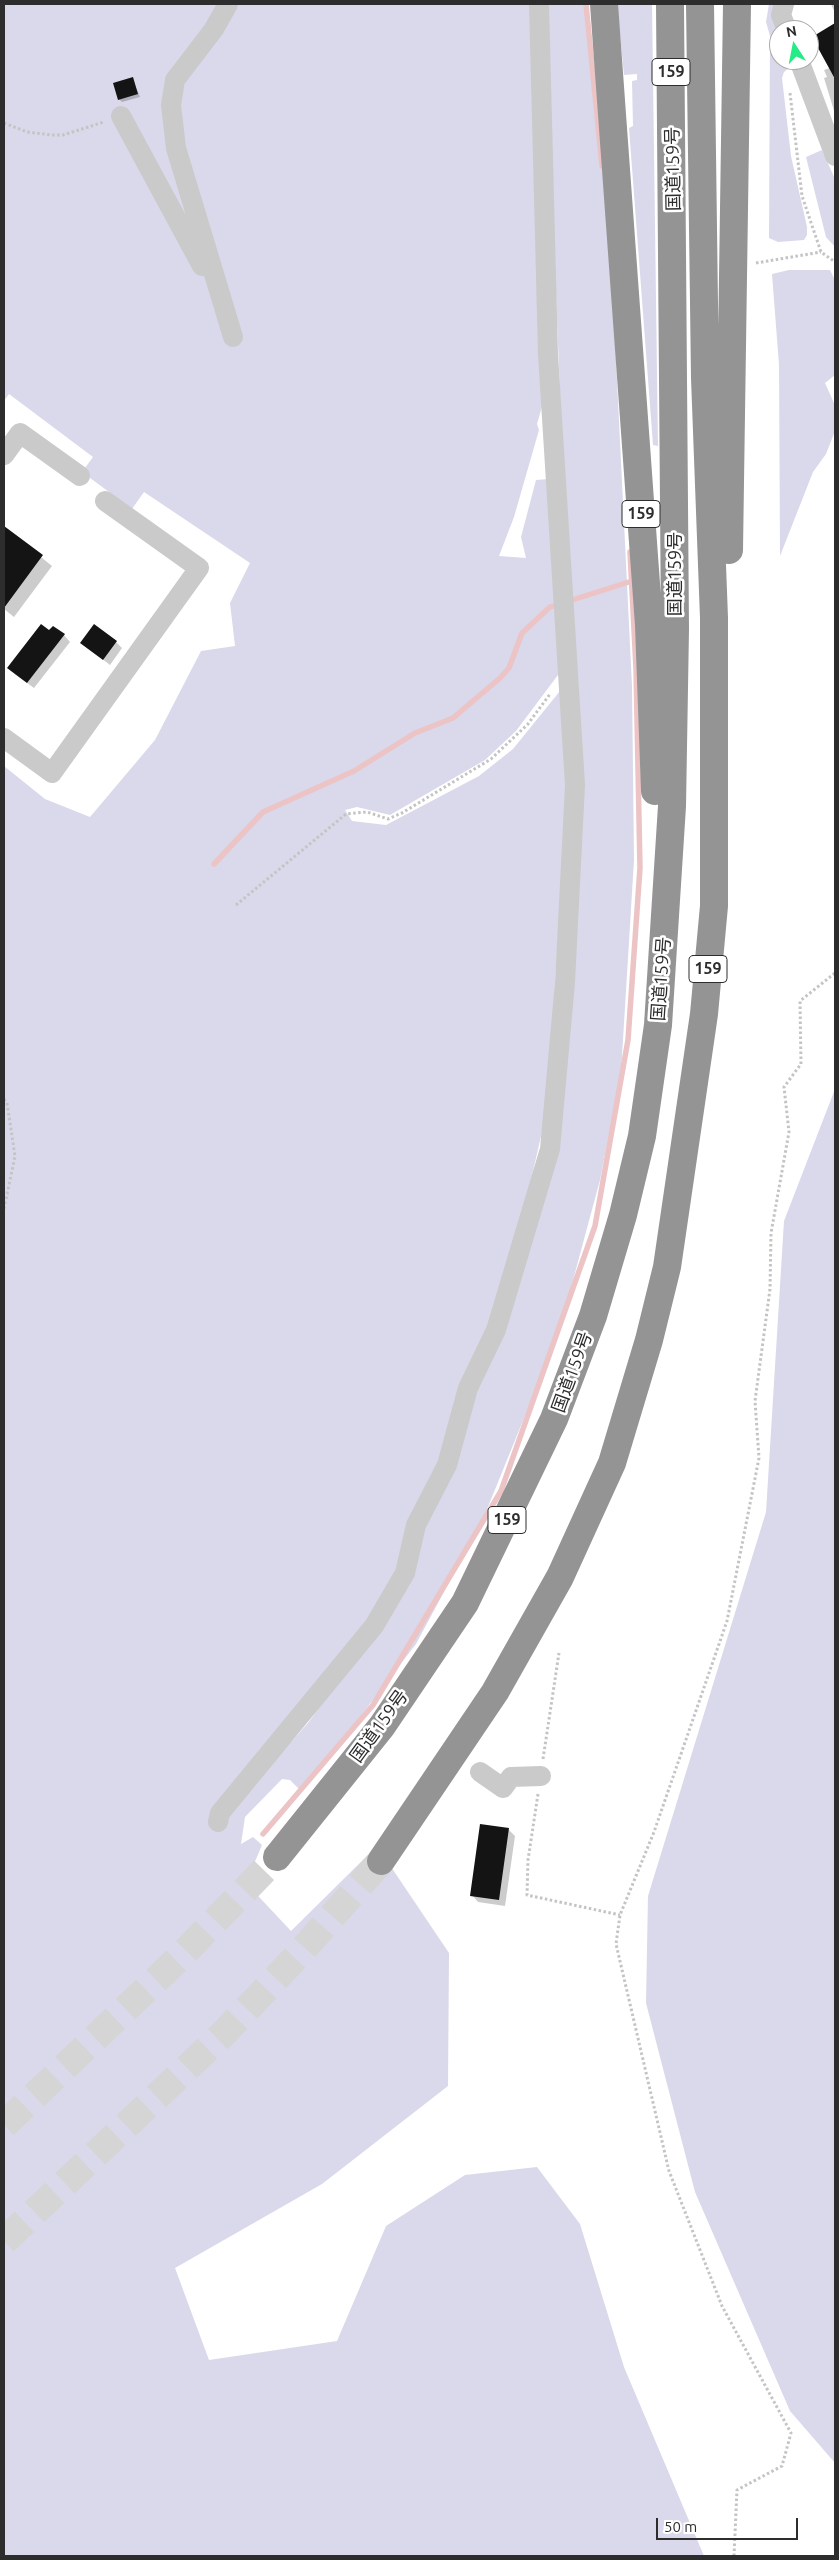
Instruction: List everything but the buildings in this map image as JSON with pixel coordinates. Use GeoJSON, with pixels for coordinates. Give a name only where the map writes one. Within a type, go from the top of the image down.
{"type":"FeatureCollection","features":[{"type":"Feature","properties":{"kind":"highway","name":"159"},"geometry":{"type":"LineString","coordinates":[[604,4],[649,625],[657,838],[658,1025]]}},
{"type":"Feature","properties":{"kind":"highway","name":"国道159号"},"geometry":{"type":"LineString","coordinates":[[277,1857],[382,1726],[465,1603],[554,1419],[592,1316],[623,1216],[642,1136],[658,1025],[672,806],[675,629],[670,4]]}},
{"type":"Feature","properties":{"kind":"highway","name":"国道159号"},"geometry":{"type":"LineString","coordinates":[[381,1861],[495,1692],[560,1578],[612,1463],[654,1322],[667,1267],[682,1175],[704,1014],[714,906],[714,618],[705,378],[700,4]]}},
{"type":"Feature","properties":{"kind":"highway","name":"159"},"geometry":{"type":"LineString","coordinates":[[715,823],[728,622],[737,4]]}},
{"type":"Feature","properties":{"kind":"street"},"geometry":{"type":"LineString","coordinates":[[228,4],[214,29],[175,80],[172,105],[176,148],[233,337]]}},
{"type":"Feature","properties":{"kind":"street"},"geometry":{"type":"LineString","coordinates":[[218,1822],[220,1813],[374,1626],[400,1584],[405,1573],[416,1525],[450,1459],[468,1388],[496,1330],[550,1149],[565,982],[575,785],[548,354],[540,4]]}},
{"type":"Feature","properties":{"kind":"street"},"geometry":{"type":"LineString","coordinates":[[783,20],[781,15],[784,4]]}},
{"type":"Feature","properties":{"kind":"street"},"geometry":{"type":"LineString","coordinates":[[804,70],[832,135],[835,156]]}},
{"type":"Feature","properties":{"kind":"street"},"geometry":{"type":"LineString","coordinates":[[121,116],[203,272],[207,276],[214,274]]}},
{"type":"Feature","properties":{"kind":"street"},"geometry":{"type":"LineString","coordinates":[[4,455],[20,433],[80,476]]}},
{"type":"Feature","properties":{"kind":"street"},"geometry":{"type":"LineString","coordinates":[[4,738],[52,772],[199,568],[105,501]]}},
{"type":"Feature","properties":{"kind":"street"},"geometry":{"type":"LineString","coordinates":[[480,1772],[503,1788],[511,1777],[540,1776]]}},
{"type":"Feature","properties":{"kind":"path"},"geometry":{"type":"LineString","coordinates":[[799,70],[791,81],[789,99],[802,196],[821,252],[835,262]]}},
{"type":"Feature","properties":{"kind":"path"},"geometry":{"type":"LineString","coordinates":[[4,123],[27,132],[58,135],[121,116]]}},
{"type":"Feature","properties":{"kind":"path"},"geometry":{"type":"LineString","coordinates":[[756,263],[821,252]]}},
{"type":"Feature","properties":{"kind":"path"},"geometry":{"type":"LineString","coordinates":[[236,905],[346,814],[368,812],[388,819],[402,813],[491,759],[528,724],[568,668]]}},
{"type":"Feature","properties":{"kind":"path"},"geometry":{"type":"LineString","coordinates":[[734,2556],[737,2490],[782,2466],[791,2433],[722,2306],[669,2171],[616,1944],[620,1915],[654,1832],[728,1621],[759,1458],[755,1402],[770,1288],[771,1233],[789,1132],[784,1087],[801,1064],[800,1001],[835,973]]}},
{"type":"Feature","properties":{"kind":"path"},"geometry":{"type":"LineString","coordinates":[[4,1099],[7,1103],[15,1156],[4,1209]]}},
{"type":"Feature","properties":{"kind":"path"},"geometry":{"type":"LineString","coordinates":[[559,1652],[528,1860],[526,1895],[620,1915]]}},
{"type":"Feature","properties":{"kind":"shaded area"},"geometry":{"type":"Polygon","coordinates":[[[4,4],[532,4],[545,396],[537,424],[539,430],[514,517],[499,556],[526,558],[521,537],[536,480],[549,479],[561,671],[516,731],[485,760],[390,815],[357,807],[345,810],[352,821],[386,825],[479,776],[513,749],[564,686],[568,774],[547,1110],[520,1228],[487,1333],[393,1588],[225,1817],[308,1723],[390,1609],[419,1539],[540,1197],[575,953],[567,562],[544,4],[587,4],[593,87],[610,237],[632,686],[634,860],[621,1072],[600,1180],[559,1332],[483,1519],[416,1644],[302,1792],[290,1780],[282,1779],[245,1817],[241,1844],[253,1837],[262,1845],[246,1883],[291,1931],[377,1846],[449,1953],[448,2086],[322,2184],[175,2268],[209,2360],[337,2341],[386,2226],[465,2175],[537,2167],[580,2224],[624,2367],[704,2556],[4,2556],[4,766],[45,799],[90,817],[155,740],[201,651],[235,646],[230,603],[250,563],[144,492],[132,509],[82,472],[93,457],[9,394],[4,401],[4,4]]]}},
{"type":"Feature","properties":{"kind":"shaded area"},"geometry":{"type":"Polygon","coordinates":[[[617,4],[652,4],[658,446],[653,445],[629,128],[633,126],[632,81],[637,80],[637,74],[624,75],[617,4]]]}},
{"type":"Feature","properties":{"kind":"shaded area"},"geometry":{"type":"Polygon","coordinates":[[[769,4],[775,4],[777,20],[769,20],[769,32],[766,22],[769,4]]]}},
{"type":"Feature","properties":{"kind":"shaded area"},"geometry":{"type":"Polygon","coordinates":[[[770,70],[786,70],[782,78],[791,156],[807,227],[807,235],[804,240],[778,242],[769,238],[770,70]]]}},
{"type":"Feature","properties":{"kind":"shaded area"},"geometry":{"type":"Polygon","coordinates":[[[822,150],[835,179],[835,247],[826,237],[806,157],[822,150]]]}},
{"type":"Feature","properties":{"kind":"shaded area"},"geometry":{"type":"Polygon","coordinates":[[[789,270],[830,270],[835,280],[835,375],[825,383],[834,403],[835,431],[826,454],[813,472],[780,556],[779,365],[772,274],[789,270]]]}},
{"type":"Feature","properties":{"kind":"shaded area"},"geometry":{"type":"Polygon","coordinates":[[[835,1089],[835,2463],[790,2411],[695,2192],[646,2003],[648,1896],[766,1512],[784,1221],[835,1089]]]}},
{"type":"Feature","properties":{"kind":"waterway"},"geometry":{"type":"LineString","coordinates":[[586,4],[602,166]]}},
{"type":"Feature","properties":{"kind":"waterway"},"geometry":{"type":"LineString","coordinates":[[263,1834],[373,1705],[501,1491],[595,1226],[628,1040],[640,868],[636,668],[630,552]]}},
{"type":"Feature","properties":{"kind":"waterway"},"geometry":{"type":"LineString","coordinates":[[214,864],[263,812],[354,771],[415,733],[453,718],[509,668],[522,633],[550,607],[632,581]]}},
{"type":"Feature","properties":{"kind":"tunnel"},"geometry":{"type":"LineString","coordinates":[[4,2125],[180,1957],[277,1857]]}},
{"type":"Feature","properties":{"kind":"tunnel"},"geometry":{"type":"LineString","coordinates":[[4,2241],[225,2032],[300,1953],[381,1861]]}}]}
